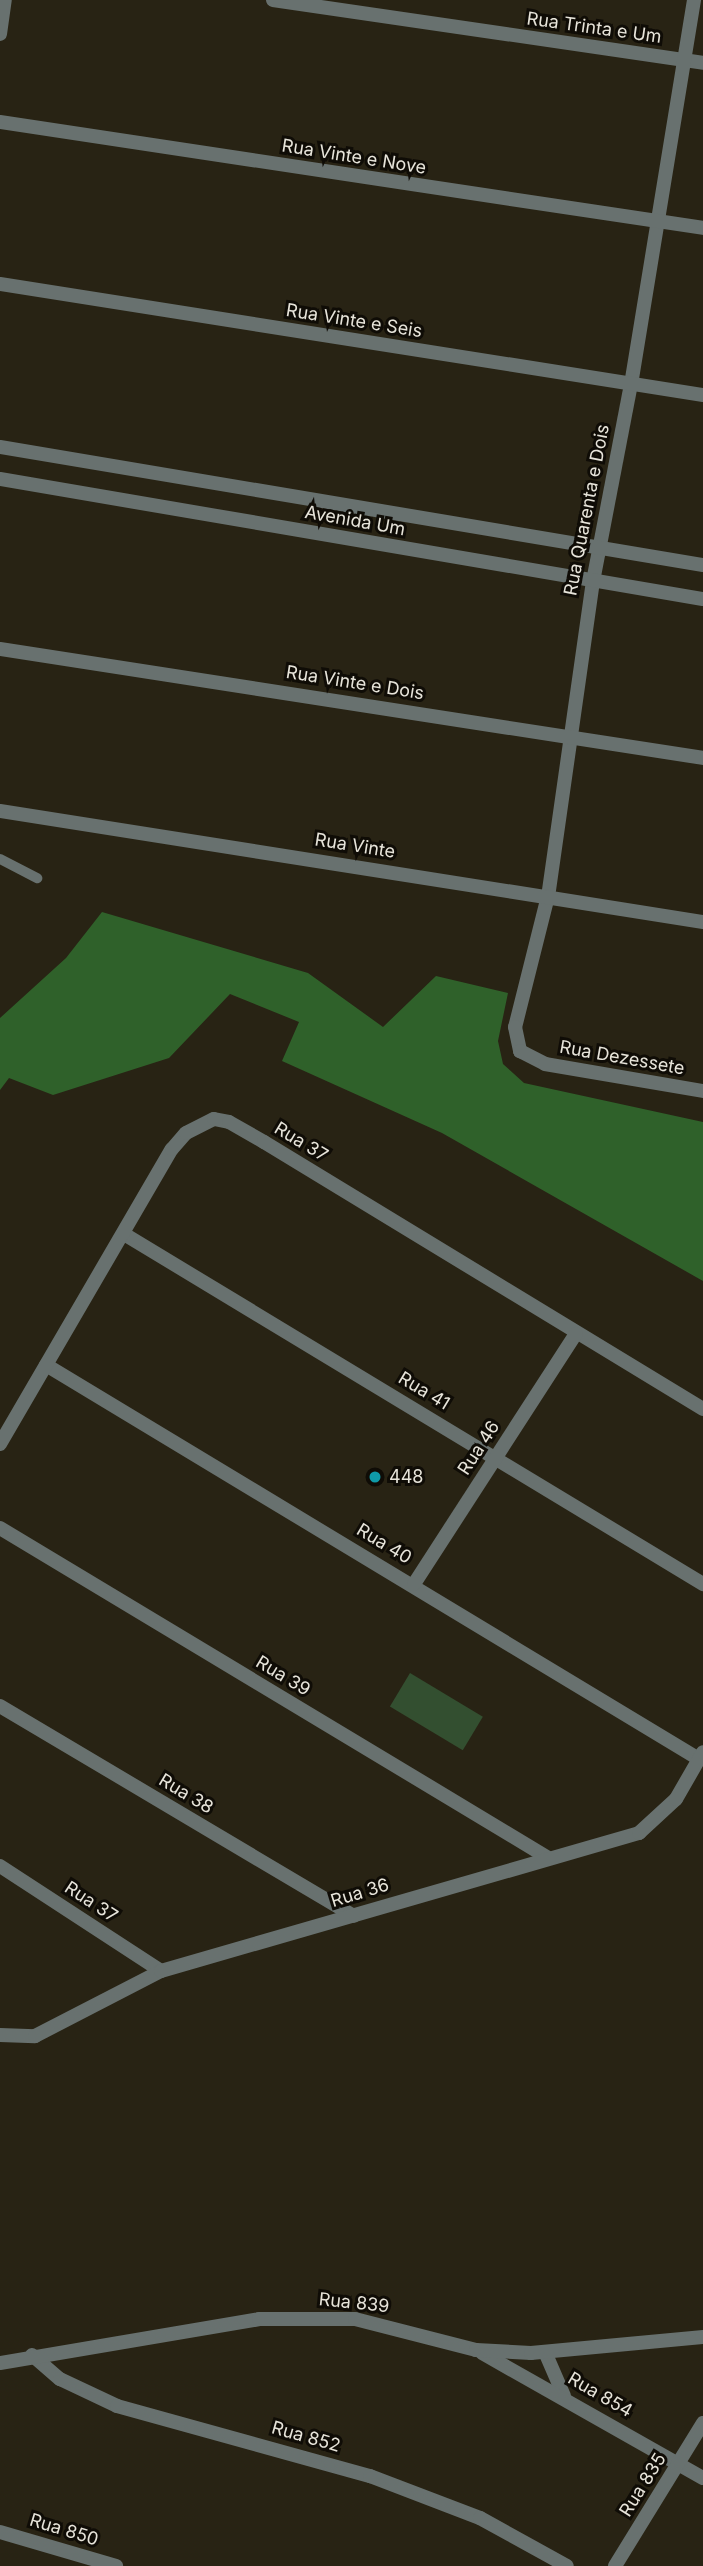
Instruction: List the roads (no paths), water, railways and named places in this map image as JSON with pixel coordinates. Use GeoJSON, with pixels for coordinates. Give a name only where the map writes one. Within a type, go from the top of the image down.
{"type":"FeatureCollection","features":[{"type":"Feature","properties":{"kind":"street"},"geometry":{"type":"LineString","coordinates":[[0,34],[5,0]]}},
{"type":"Feature","properties":{"kind":"street","name":"Rua Trinta e Um"},"geometry":{"type":"LineString","coordinates":[[273,0],[703,63]]}},
{"type":"Feature","properties":{"kind":"street","name":"Rua Quarenta e Dois"},"geometry":{"type":"LineString","coordinates":[[516,1027],[548,896],[593,581],[631,384],[694,0]]}},
{"type":"Feature","properties":{"kind":"street","name":"Rua Vinte e Nove"},"geometry":{"type":"LineString","coordinates":[[0,122],[703,228]]}},
{"type":"Feature","properties":{"kind":"street","name":"Rua Vinte e Seis"},"geometry":{"type":"LineString","coordinates":[[0,284],[703,395]]}},
{"type":"Feature","properties":{"kind":"street","name":"Avenida Um"},"geometry":{"type":"LineString","coordinates":[[0,447],[703,565]]}},
{"type":"Feature","properties":{"kind":"street","name":"Avenida Um"},"geometry":{"type":"LineString","coordinates":[[0,480],[703,599]]}},
{"type":"Feature","properties":{"kind":"street","name":"Rua Vinte e Dois"},"geometry":{"type":"LineString","coordinates":[[0,649],[571,735],[703,758]]}},
{"type":"Feature","properties":{"kind":"street","name":"Rua Vinte"},"geometry":{"type":"LineString","coordinates":[[0,811],[703,922]]}},
{"type":"Feature","properties":{"kind":"street","name":"Rua Dezessete"},"geometry":{"type":"LineString","coordinates":[[516,1027],[520,1051],[545,1064],[703,1091]]}},
{"type":"Feature","properties":{"kind":"street","name":"Rua 37"},"geometry":{"type":"LineString","coordinates":[[0,1444],[186,1132],[214,1119],[229,1122],[703,1409]]}},
{"type":"Feature","properties":{"kind":"street","name":"Rua 41"},"geometry":{"type":"LineString","coordinates":[[124,1234],[703,1584]]}},
{"type":"Feature","properties":{"kind":"street","name":"Rua 46"},"geometry":{"type":"LineString","coordinates":[[415,1584],[576,1334]]}},
{"type":"Feature","properties":{"kind":"street","name":"Rua 40"},"geometry":{"type":"LineString","coordinates":[[46,1365],[701,1755]]}},
{"type":"Feature","properties":{"kind":"street","name":"Rua 39"},"geometry":{"type":"LineString","coordinates":[[0,1528],[547,1857]]}},
{"type":"Feature","properties":{"kind":"street","name":"Rua 38"},"geometry":{"type":"LineString","coordinates":[[0,1706],[353,1916]]}},
{"type":"Feature","properties":{"kind":"street","name":"Rua 36"},"geometry":{"type":"LineString","coordinates":[[0,2035],[35,2036],[161,1971],[547,1857],[639,1833],[676,1799],[701,1755]]}},
{"type":"Feature","properties":{"kind":"street","name":"Rua 37"},"geometry":{"type":"LineString","coordinates":[[0,1866],[161,1971]]}},
{"type":"Feature","properties":{"kind":"street","name":"Rua 839"},"geometry":{"type":"LineString","coordinates":[[0,2363],[32,2355],[259,2319],[317,2317],[396,2327],[476,2350],[545,2353],[703,2337]]}},
{"type":"Feature","properties":{"kind":"street","name":"Rua 854"},"geometry":{"type":"LineString","coordinates":[[476,2350],[565,2396],[703,2478]]}},
{"type":"Feature","properties":{"kind":"street"},"geometry":{"type":"LineString","coordinates":[[545,2353],[565,2396]]}},
{"type":"Feature","properties":{"kind":"street","name":"Rua 852"},"geometry":{"type":"LineString","coordinates":[[32,2355],[60,2379],[117,2406],[370,2476],[480,2518],[568,2566]]}},
{"type":"Feature","properties":{"kind":"street","name":"Rua 835"},"geometry":{"type":"LineString","coordinates":[[615,2566],[703,2423]]}},
{"type":"Feature","properties":{"kind":"street","name":"Rua 850"},"geometry":{"type":"LineString","coordinates":[[0,2532],[116,2566]]}},
{"type":"Feature","properties":{"kind":"lane"},"geometry":{"type":"LineString","coordinates":[[0,859],[37,878]]}},
{"type":"Feature","properties":{"kind":"place","name":"448"},"geometry":{"type":"Point","coordinates":[375,1477]}}]}
